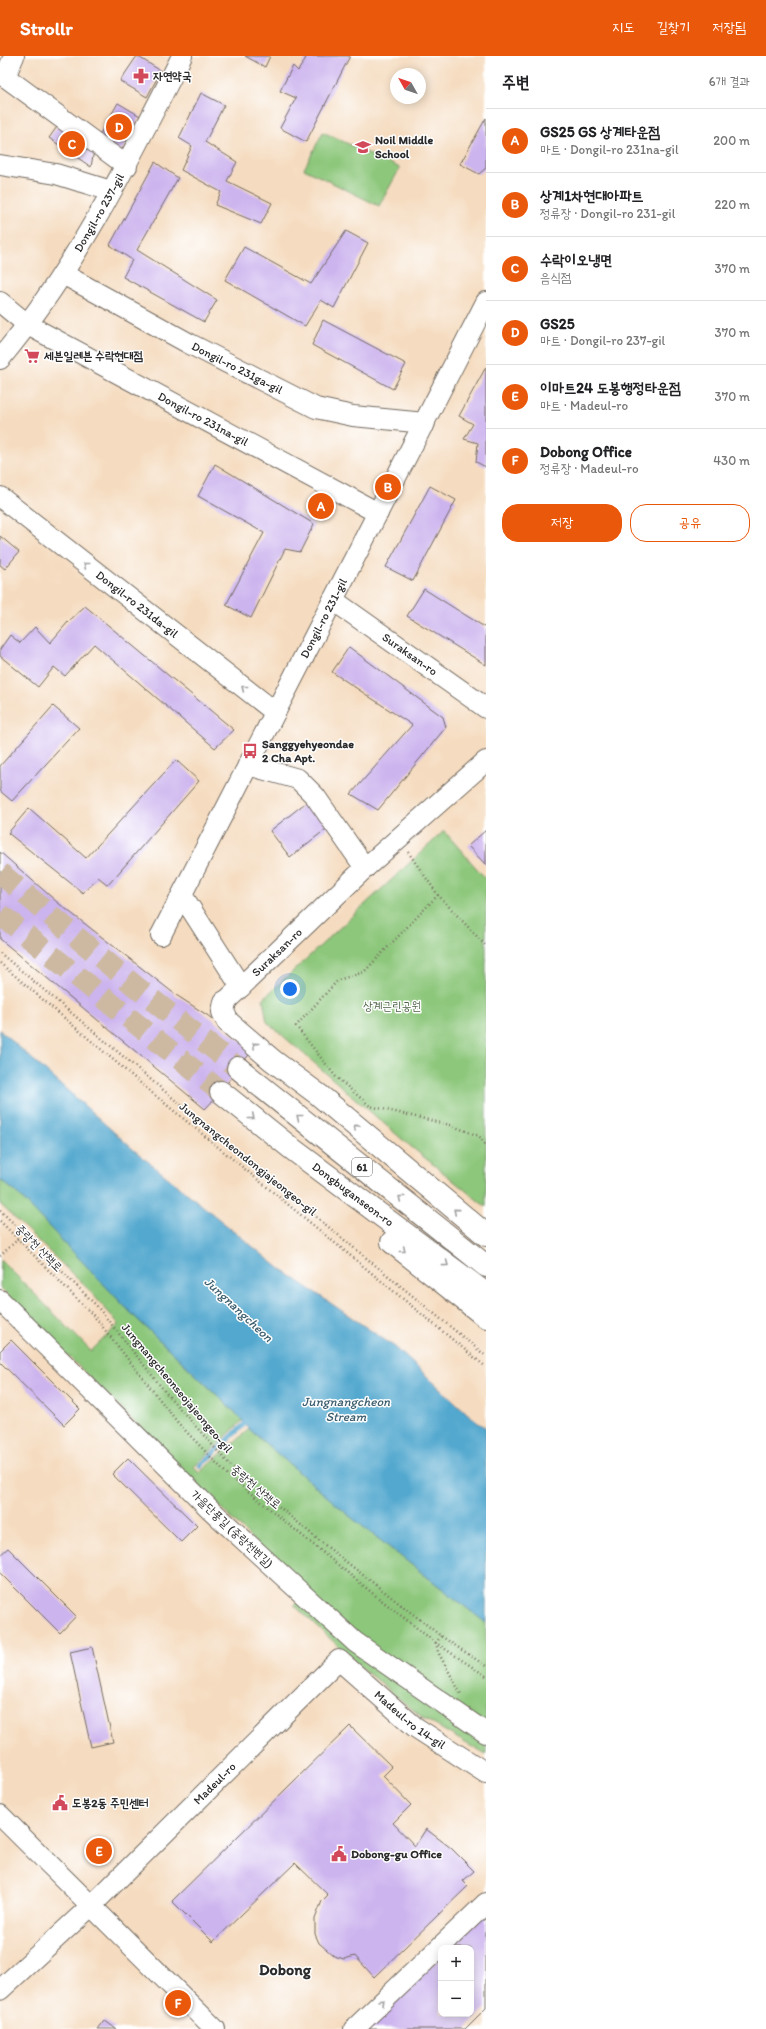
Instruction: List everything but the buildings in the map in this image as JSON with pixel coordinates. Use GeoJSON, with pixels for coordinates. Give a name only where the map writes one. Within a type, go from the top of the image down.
{"type":"FeatureCollection","features":[{"type":"Feature","properties":{"kind":"highway"},"geometry":{"type":"LineString","coordinates":[[225,1002],[223,1012],[228,1022],[272,1060],[319,1095],[486,1235]]}},
{"type":"Feature","properties":{"kind":"highway","name":"Dongbuganseon-ro"},"geometry":{"type":"LineString","coordinates":[[238,1068],[486,1266]]}},
{"type":"Feature","properties":{"kind":"highway","name":"Dongbuganseon-ro"},"geometry":{"type":"LineString","coordinates":[[221,1092],[291,1148],[486,1294]]}},
{"type":"Feature","properties":{"kind":"highway"},"geometry":{"type":"LineString","coordinates":[[291,1148],[378,1231],[486,1317]]}},
{"type":"Feature","properties":{"kind":"street"},"geometry":{"type":"LineString","coordinates":[[14,56],[2,75],[127,166]]}},
{"type":"Feature","properties":{"kind":"street","name":"Dongil-ro 237-gil"},"geometry":{"type":"LineString","coordinates":[[0,359],[28,325],[63,274],[127,166],[182,56]]}},
{"type":"Feature","properties":{"kind":"street"},"geometry":{"type":"LineString","coordinates":[[0,165],[56,174],[111,191]]}},
{"type":"Feature","properties":{"kind":"street","name":"Dongil-ro 231ga-gil"},"geometry":{"type":"LineString","coordinates":[[63,274],[190,344],[316,408],[353,416],[425,423]]}},
{"type":"Feature","properties":{"kind":"street","name":"Dongil-ro 231na-gil"},"geometry":{"type":"LineString","coordinates":[[0,302],[28,325],[378,512]]}},
{"type":"Feature","properties":{"kind":"street","name":"Dongil-ro 231-gil"},"geometry":{"type":"LineString","coordinates":[[161,935],[486,302]]}},
{"type":"Feature","properties":{"kind":"street","name":"Dongil-ro 231da-gil"},"geometry":{"type":"LineString","coordinates":[[0,497],[275,712]]}},
{"type":"Feature","properties":{"kind":"street","name":"Suraksan-ro"},"geometry":{"type":"LineString","coordinates":[[334,600],[486,708]]}},
{"type":"Feature","properties":{"kind":"street","name":"Suraksan-ro"},"geometry":{"type":"LineString","coordinates":[[225,1002],[365,868],[486,761]]}},
{"type":"Feature","properties":{"kind":"street"},"geometry":{"type":"LineString","coordinates":[[248,765],[298,779],[315,796],[365,868]]}},
{"type":"Feature","properties":{"kind":"street","name":"Suraksan-ro"},"geometry":{"type":"LineString","coordinates":[[182,895],[241,987]]}},
{"type":"Feature","properties":{"kind":"street","name":"가을단풍길 (중랑천변길)"},"geometry":{"type":"LineString","coordinates":[[0,1300],[211,1510],[355,1642],[486,1733]]}},
{"type":"Feature","properties":{"kind":"street","name":"Madeul-ro 14-gil"},"geometry":{"type":"LineString","coordinates":[[339,1660],[415,1727],[486,1773]]}},
{"type":"Feature","properties":{"kind":"street","name":"Madeul-ro"},"geometry":{"type":"LineString","coordinates":[[0,1990],[91,1906],[339,1660]]}},
{"type":"Feature","properties":{"kind":"street"},"geometry":{"type":"LineString","coordinates":[[0,1816],[215,2029]]}},
{"type":"Feature","properties":{"kind":"street"},"geometry":{"type":"LineString","coordinates":[[354,2029],[486,1903]]}},
{"type":"Feature","properties":{"kind":"path"},"geometry":{"type":"LineString","coordinates":[[398,839],[438,895],[486,946]]}},
{"type":"Feature","properties":{"kind":"path"},"geometry":{"type":"LineString","coordinates":[[438,895],[364,972],[338,980],[296,1026],[336,1077],[370,1106],[450,1125],[479,1136],[486,1146]]}},
{"type":"Feature","properties":{"kind":"path"},"geometry":{"type":"LineString","coordinates":[[0,953],[237,1152],[486,1356]]}},
{"type":"Feature","properties":{"kind":"path","name":"Jungnangcheondongjajeongeo-gil"},"geometry":{"type":"LineString","coordinates":[[0,964],[151,1092],[486,1367]]}},
{"type":"Feature","properties":{"kind":"path","name":"Jungnangcheonseojajeongeo-gil"},"geometry":{"type":"LineString","coordinates":[[0,1210],[96,1305],[219,1454],[247,1480],[321,1542],[442,1636],[486,1666]]}},
{"type":"Feature","properties":{"kind":"path","name":"중랑천 산책로"},"geometry":{"type":"LineString","coordinates":[[0,1221],[94,1316],[179,1424],[241,1487],[436,1643],[486,1676]]}},
{"type":"Feature","properties":{"kind":"path"},"geometry":{"type":"LineString","coordinates":[[0,1256],[18,1239]]}},
{"type":"Feature","properties":{"kind":"path"},"geometry":{"type":"LineString","coordinates":[[442,1636],[436,1643],[438,1652],[464,1699]]}},
{"type":"Feature","properties":{"kind":"green space"},"geometry":{"type":"Polygon","coordinates":[[[323,132],[400,168],[379,206],[304,169],[323,132]]]}},
{"type":"Feature","properties":{"kind":"green space","name":"상계근린공원"},"geometry":{"type":"Polygon","coordinates":[[[444,831],[486,879],[486,1207],[404,1141],[267,1022],[263,999],[444,831]]]}},
{"type":"Feature","properties":{"kind":"green space"},"geometry":{"type":"Polygon","coordinates":[[[0,1179],[18,1194],[131,1313],[243,1420],[194,1467],[199,1473],[249,1429],[352,1518],[486,1623],[486,1755],[423,1718],[364,1670],[294,1605],[305,1592],[0,1288],[1,1260],[91,1351],[119,1324],[88,1289],[0,1204],[0,1179]]]}},
{"type":"Feature","properties":{"kind":"water","name":"Jungnangcheon Stream"},"geometry":{"type":"Polygon","coordinates":[[[0,1030],[134,1150],[279,1268],[395,1347],[468,1414],[486,1428],[486,1623],[352,1518],[249,1429],[235,1412],[131,1313],[18,1194],[0,1179],[0,1030]]]}},
{"type":"Feature","properties":{"kind":"waterway"},"geometry":{"type":"LineString","coordinates":[[200,1466],[250,1419]]}},
{"type":"Feature","properties":{"kind":"tunnel"},"geometry":{"type":"LineString","coordinates":[[0,873],[135,986],[238,1068]]}},
{"type":"Feature","properties":{"kind":"tunnel"},"geometry":{"type":"LineString","coordinates":[[0,914],[221,1092]]}},
{"type":"Feature","properties":{"kind":"place","name":"자연약국"},"geometry":{"type":"Point","coordinates":[141,76]}},
{"type":"Feature","properties":{"kind":"place","name":"GS25"},"geometry":{"type":"Point","coordinates":[119,127]}},
{"type":"Feature","properties":{"kind":"place","name":"수락이오냉면"},"geometry":{"type":"Point","coordinates":[72,144]}},
{"type":"Feature","properties":{"kind":"place","name":"Noil Middle School"},"geometry":{"type":"Point","coordinates":[363,147]}},
{"type":"Feature","properties":{"kind":"place","name":"세븐일레븐 수락현대점"},"geometry":{"type":"Point","coordinates":[32,356]}},
{"type":"Feature","properties":{"kind":"place","name":"상계1차현대아파트"},"geometry":{"type":"Point","coordinates":[388,487]}},
{"type":"Feature","properties":{"kind":"place","name":"GS25 GS 상계타운점"},"geometry":{"type":"Point","coordinates":[321,506]}},
{"type":"Feature","properties":{"kind":"place","name":"Sanggyehyeondae 2 Cha Apt."},"geometry":{"type":"Point","coordinates":[250,751]}},
{"type":"Feature","properties":{"kind":"place","name":"도봉2동 주민센터"},"geometry":{"type":"Point","coordinates":[60,1803]}},
{"type":"Feature","properties":{"kind":"place","name":"이마트24 도봉행정타운점"},"geometry":{"type":"Point","coordinates":[99,1851]}},
{"type":"Feature","properties":{"kind":"place","name":"Dobong-gu Office"},"geometry":{"type":"Point","coordinates":[339,1854]}},
{"type":"Feature","properties":{"kind":"place","name":"Dobong Office"},"geometry":{"type":"Point","coordinates":[178,2003]}},
{"type":"Feature","properties":{"kind":"district","name":"Dobong"},"geometry":{"type":"Point","coordinates":[285,1969]}},
{"type":"Feature","properties":{"kind":"water label","name":"Jungnangcheon"},"geometry":{"type":"Point","coordinates":[239,1309]}}]}
